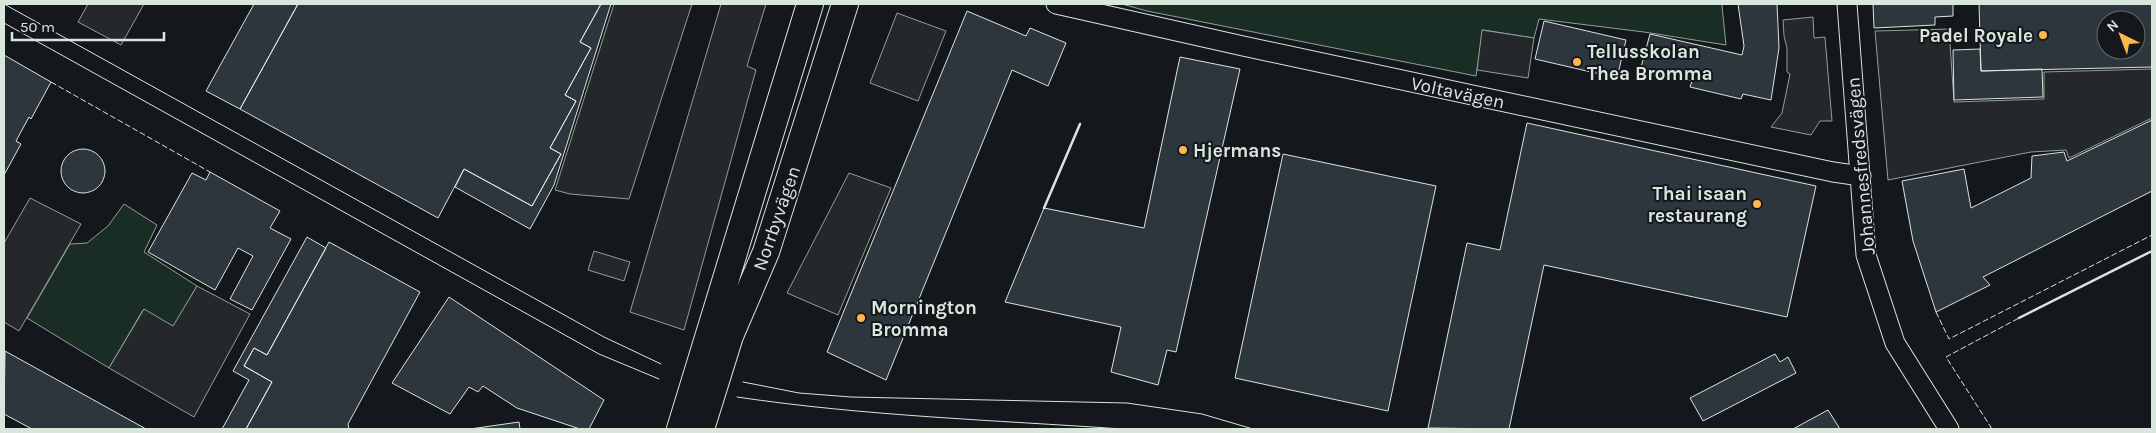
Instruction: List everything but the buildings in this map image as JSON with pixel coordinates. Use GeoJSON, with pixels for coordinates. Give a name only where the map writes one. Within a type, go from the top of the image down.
{"type":"FeatureCollection","features":[{"type":"Feature","properties":{"kind":"main road","name":"Norrbyvägen"},"geometry":{"type":"LineString","coordinates":[[680,429],[810,4]]}},
{"type":"Feature","properties":{"kind":"main road","name":"Norrbyvägen"},"geometry":{"type":"LineString","coordinates":[[701,429],[730,336],[766,252],[845,4]]}},
{"type":"Feature","properties":{"kind":"street","name":"Voltavägen"},"geometry":{"type":"LineString","coordinates":[[1056,4],[1251,48],[1823,170],[1861,176]]}},
{"type":"Feature","properties":{"kind":"street","name":"Johannesfredsvägen"},"geometry":{"type":"LineString","coordinates":[[1847,4],[1866,255],[1895,343],[1949,429]]}},
{"type":"Feature","properties":{"kind":"green space"},"geometry":{"type":"Polygon","coordinates":[[[1122,4],[1724,4],[1722,6],[1726,45],[1644,32],[1539,19],[1534,38],[1483,30],[1476,76],[1147,11],[1122,4]]]}},
{"type":"Feature","properties":{"kind":"green space"},"geometry":{"type":"Polygon","coordinates":[[[124,204],[157,225],[144,252],[197,286],[173,327],[143,310],[109,368],[27,318],[70,244],[87,243],[108,226],[124,204]]]}},
{"type":"Feature","properties":{"kind":"shaded area"},"geometry":{"type":"Polygon","coordinates":[[[88,4],[144,4],[121,45],[78,22],[88,4]]]}},
{"type":"Feature","properties":{"kind":"shaded area"},"geometry":{"type":"Polygon","coordinates":[[[614,4],[692,4],[629,199],[570,194],[555,190],[614,4]]]}},
{"type":"Feature","properties":{"kind":"shaded area"},"geometry":{"type":"Polygon","coordinates":[[[721,4],[766,4],[747,66],[756,70],[684,330],[630,312],[721,4]]]}},
{"type":"Feature","properties":{"kind":"shaded area"},"geometry":{"type":"Polygon","coordinates":[[[897,13],[946,31],[918,101],[870,83],[897,13]]]}},
{"type":"Feature","properties":{"kind":"shaded area"},"geometry":{"type":"Polygon","coordinates":[[[1813,17],[1814,38],[1825,37],[1832,121],[1820,121],[1811,135],[1771,127],[1782,113],[1790,74],[1787,72],[1787,48],[1783,20],[1813,17]]]}},
{"type":"Feature","properties":{"kind":"shaded area"},"geometry":{"type":"Polygon","coordinates":[[[1949,29],[1954,102],[2044,99],[2044,72],[2152,69],[2152,118],[2069,158],[2066,150],[2031,152],[1888,180],[1875,31],[1949,29]]]}},
{"type":"Feature","properties":{"kind":"shaded area"},"geometry":{"type":"Polygon","coordinates":[[[1482,30],[1534,38],[1528,78],[1477,70],[1482,30]]]}},
{"type":"Feature","properties":{"kind":"shaded area"},"geometry":{"type":"Polygon","coordinates":[[[849,173],[891,188],[838,315],[787,293],[849,173]]]}},
{"type":"Feature","properties":{"kind":"shaded area"},"geometry":{"type":"Polygon","coordinates":[[[30,198],[81,224],[19,331],[4,322],[4,243],[30,198]]]}},
{"type":"Feature","properties":{"kind":"shaded area"},"geometry":{"type":"Polygon","coordinates":[[[594,251],[630,262],[624,281],[588,270],[594,251]]]}},
{"type":"Feature","properties":{"kind":"shaded area"},"geometry":{"type":"Polygon","coordinates":[[[197,286],[250,314],[194,417],[109,368],[144,309],[173,326],[197,286]]]}},
{"type":"Feature","properties":{"kind":"tram line"},"geometry":{"type":"LineString","coordinates":[[4,4],[604,337],[661,364]]}},
{"type":"Feature","properties":{"kind":"tram line"},"geometry":{"type":"LineString","coordinates":[[4,23],[599,354],[659,379]]}},
{"type":"Feature","properties":{"kind":"tram line"},"geometry":{"type":"LineString","coordinates":[[743,382],[799,393],[851,397],[1127,403],[1202,414],[1253,429]]}},
{"type":"Feature","properties":{"kind":"tram line"},"geometry":{"type":"LineString","coordinates":[[737,397],[881,413],[1122,429]]}},
{"type":"Feature","properties":{"kind":"fence"},"geometry":{"type":"LineString","coordinates":[[51,82],[210,172]]}},
{"type":"Feature","properties":{"kind":"fence"},"geometry":{"type":"LineString","coordinates":[[1936,312],[1949,339],[2152,235]]}},
{"type":"Feature","properties":{"kind":"fence"},"geometry":{"type":"LineString","coordinates":[[1992,429],[1946,357],[2019,318]]}},
{"type":"Feature","properties":{"kind":"wall"},"geometry":{"type":"LineString","coordinates":[[1044,208],[1080,124]]}},
{"type":"Feature","properties":{"kind":"wall"},"geometry":{"type":"LineString","coordinates":[[2019,318],[2152,251]]}},
{"type":"Feature","properties":{"kind":"place","name":"Padel Royale"},"geometry":{"type":"Point","coordinates":[2043,35]}},
{"type":"Feature","properties":{"kind":"place","name":"Tellusskolan Thea Bromma"},"geometry":{"type":"Point","coordinates":[1577,62]}},
{"type":"Feature","properties":{"kind":"place","name":"Hjermans"},"geometry":{"type":"Point","coordinates":[1183,150]}},
{"type":"Feature","properties":{"kind":"place","name":"Thai isaan restaurang"},"geometry":{"type":"Point","coordinates":[1757,204]}},
{"type":"Feature","properties":{"kind":"place","name":"Mornington Bromma"},"geometry":{"type":"Point","coordinates":[861,318]}}]}
